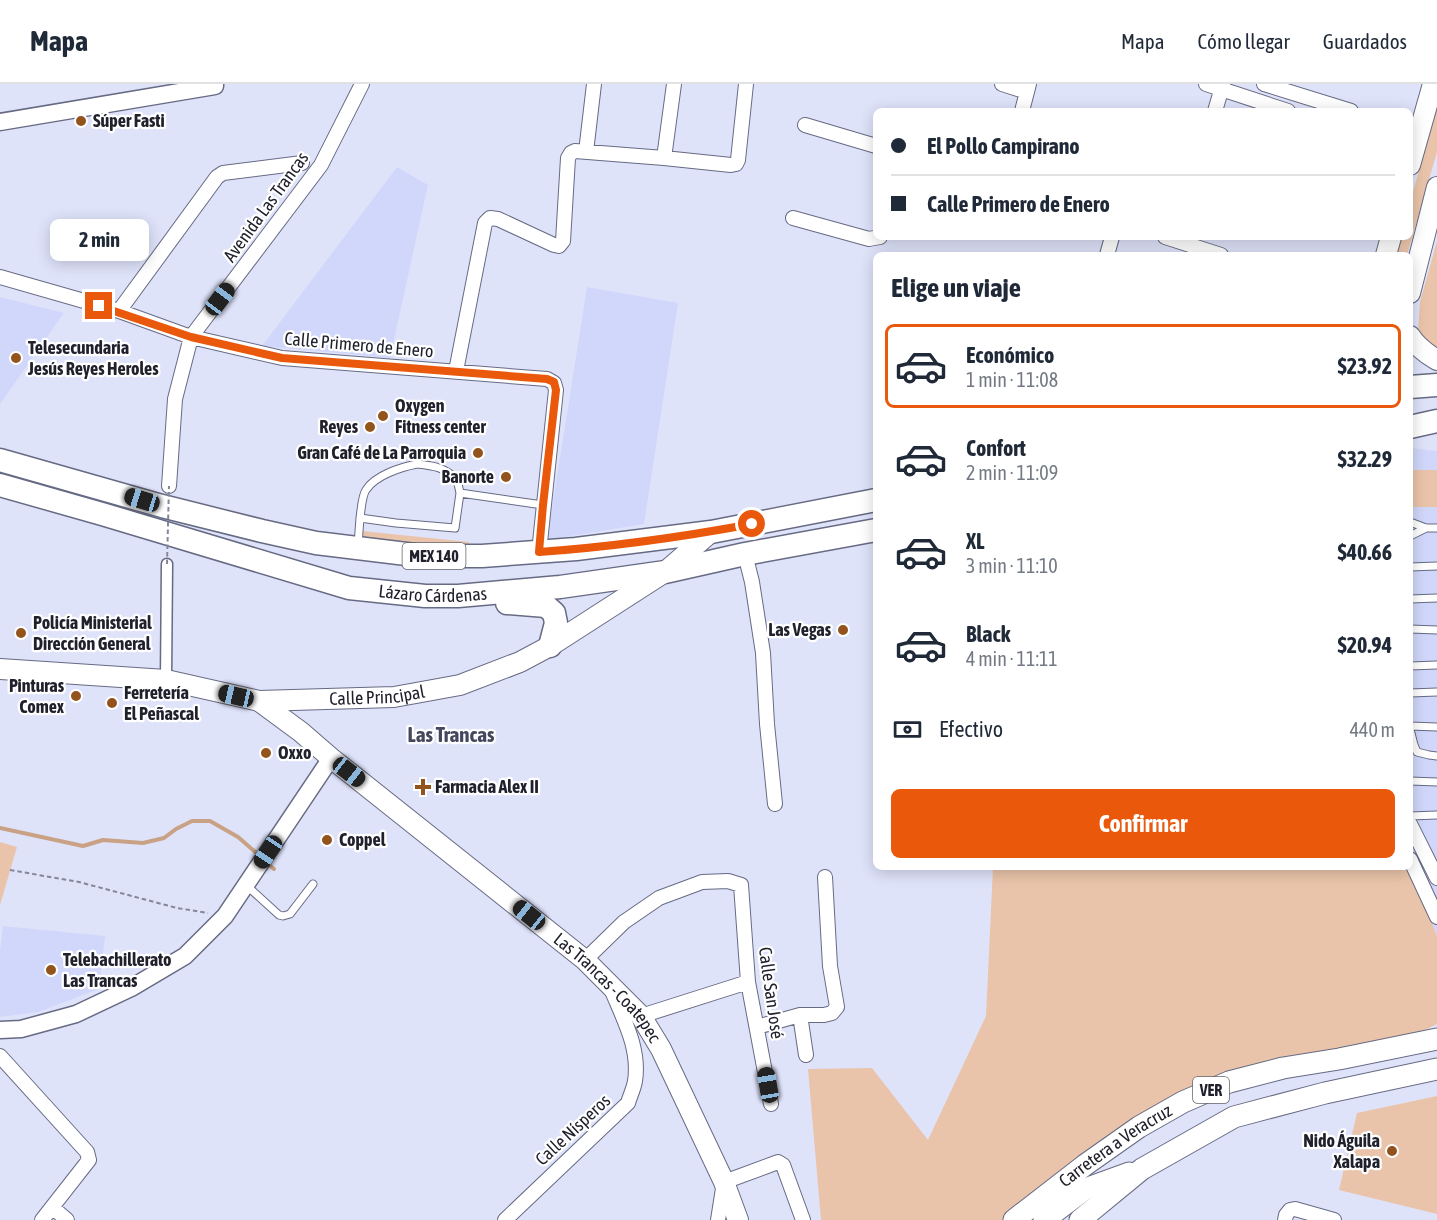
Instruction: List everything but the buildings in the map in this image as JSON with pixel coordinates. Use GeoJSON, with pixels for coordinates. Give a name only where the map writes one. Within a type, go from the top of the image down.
{"type":"FeatureCollection","features":[{"type":"Feature","properties":{"kind":"highway"},"geometry":{"type":"LineString","coordinates":[[1413,387],[1437,385]]}},
{"type":"Feature","properties":{"kind":"highway"},"geometry":{"type":"LineString","coordinates":[[1413,425],[1437,421]]}},
{"type":"Feature","properties":{"kind":"highway"},"geometry":{"type":"LineString","coordinates":[[1413,435],[1437,435]]}},
{"type":"Feature","properties":{"kind":"highway","name":"Lázaro Cárdenas"},"geometry":{"type":"LineString","coordinates":[[0,460],[162,506],[262,531],[316,543],[423,556],[482,556],[576,549],[711,532],[873,501]]}},
{"type":"Feature","properties":{"kind":"highway","name":"Lázaro Cárdenas"},"geometry":{"type":"LineString","coordinates":[[0,485],[349,588],[425,596],[458,596],[560,587],[665,572],[745,554],[873,531]]}},
{"type":"Feature","properties":{"kind":"highway"},"geometry":{"type":"LineString","coordinates":[[458,596],[476,601],[546,606],[554,614],[556,623],[550,646]]}},
{"type":"Feature","properties":{"kind":"main road"},"geometry":{"type":"LineString","coordinates":[[1414,130],[1431,112],[1433,84]]}},
{"type":"Feature","properties":{"kind":"main road"},"geometry":{"type":"LineString","coordinates":[[1413,281],[1437,187]]}},
{"type":"Feature","properties":{"kind":"main road"},"geometry":{"type":"LineString","coordinates":[[1413,340],[1420,348],[1437,360]]}},
{"type":"Feature","properties":{"kind":"main road","name":"Calle Principal"},"geometry":{"type":"LineString","coordinates":[[0,669],[166,680],[259,701],[394,697],[460,685],[520,662],[550,646],[665,572],[711,532]]}},
{"type":"Feature","properties":{"kind":"main road","name":"Las Trancas - Coatepec"},"geometry":{"type":"LineString","coordinates":[[259,701],[301,732],[585,960],[641,1016],[661,1049],[724,1182],[738,1220]]}},
{"type":"Feature","properties":{"kind":"main road","name":"Carretera a Veracruz"},"geometry":{"type":"LineString","coordinates":[[1016,1218],[1139,1127],[1183,1102],[1229,1082],[1283,1068],[1437,1039]]}},
{"type":"Feature","properties":{"kind":"main road"},"geometry":{"type":"LineString","coordinates":[[1358,1086],[1345,1080],[1342,1075],[1344,1067],[1350,1062],[1388,1049]]}},
{"type":"Feature","properties":{"kind":"main road","name":"Carretera a Veracruz"},"geometry":{"type":"LineString","coordinates":[[1080,1220],[1142,1169],[1234,1117],[1437,1069]]}},
{"type":"Feature","properties":{"kind":"main road"},"geometry":{"type":"LineString","coordinates":[[1043,1220],[1085,1165]]}},
{"type":"Feature","properties":{"kind":"main road"},"geometry":{"type":"LineString","coordinates":[[1043,1220],[1085,1189],[1142,1169]]}},
{"type":"Feature","properties":{"kind":"street","name":"Avenida Las Trancas"},"geometry":{"type":"LineString","coordinates":[[169,486],[175,399],[191,337],[321,165],[362,84]]}},
{"type":"Feature","properties":{"kind":"street"},"geometry":{"type":"LineString","coordinates":[[586,152],[594,84]]}},
{"type":"Feature","properties":{"kind":"street"},"geometry":{"type":"LineString","coordinates":[[664,158],[674,84]]}},
{"type":"Feature","properties":{"kind":"street"},"geometry":{"type":"LineString","coordinates":[[456,371],[485,223],[490,218],[498,219],[560,246],[563,241],[568,158],[575,151],[735,164],[738,160],[746,84]]}},
{"type":"Feature","properties":{"kind":"street"},"geometry":{"type":"LineString","coordinates":[[1002,84],[1028,88],[1023,108]]}},
{"type":"Feature","properties":{"kind":"street"},"geometry":{"type":"LineString","coordinates":[[1206,84],[1222,87],[1280,108]]}},
{"type":"Feature","properties":{"kind":"street"},"geometry":{"type":"LineString","coordinates":[[1264,84],[1284,87],[1343,108]]}},
{"type":"Feature","properties":{"kind":"street"},"geometry":{"type":"LineString","coordinates":[[0,122],[218,85]]}},
{"type":"Feature","properties":{"kind":"street"},"geometry":{"type":"LineString","coordinates":[[1216,108],[1222,87]]}},
{"type":"Feature","properties":{"kind":"street"},"geometry":{"type":"LineString","coordinates":[[1283,108],[1284,87]]}},
{"type":"Feature","properties":{"kind":"street"},"geometry":{"type":"LineString","coordinates":[[805,125],[873,145]]}},
{"type":"Feature","properties":{"kind":"street"},"geometry":{"type":"LineString","coordinates":[[119,311],[217,177],[223,173],[302,163]]}},
{"type":"Feature","properties":{"kind":"street"},"geometry":{"type":"LineString","coordinates":[[793,218],[873,238]]}},
{"type":"Feature","properties":{"kind":"street"},"geometry":{"type":"LineString","coordinates":[[1174,240],[1212,252]]}},
{"type":"Feature","properties":{"kind":"street","name":"Calle Primero de Enero"},"geometry":{"type":"LineString","coordinates":[[0,278],[119,311],[191,337],[282,358],[547,379],[554,382],[556,390],[539,552]]}},
{"type":"Feature","properties":{"kind":"street"},"geometry":{"type":"LineString","coordinates":[[0,450],[68,468],[104,489]]}},
{"type":"Feature","properties":{"kind":"street"},"geometry":{"type":"LineString","coordinates":[[0,492],[132,531],[146,533],[159,531]]}},
{"type":"Feature","properties":{"kind":"street"},"geometry":{"type":"LineString","coordinates":[[745,554],[752,582],[763,653],[775,804]]}},
{"type":"Feature","properties":{"kind":"street"},"geometry":{"type":"LineString","coordinates":[[166,680],[167,564]]}},
{"type":"Feature","properties":{"kind":"street"},"geometry":{"type":"LineString","coordinates":[[0,1030],[21,1029],[76,1014],[131,988],[185,956],[225,916],[331,758]]}},
{"type":"Feature","properties":{"kind":"street"},"geometry":{"type":"LineString","coordinates":[[1413,830],[1437,878]]}},
{"type":"Feature","properties":{"kind":"street"},"geometry":{"type":"LineString","coordinates":[[1413,865],[1437,917]]}},
{"type":"Feature","properties":{"kind":"street"},"geometry":{"type":"LineString","coordinates":[[757,1027],[800,1015],[832,1013],[837,1007],[830,966],[825,877]]}},
{"type":"Feature","properties":{"kind":"street","name":"Calle San José"},"geometry":{"type":"LineString","coordinates":[[585,960],[624,922],[658,898],[702,882],[728,880],[741,885],[748,982],[771,1104]]}},
{"type":"Feature","properties":{"kind":"street"},"geometry":{"type":"LineString","coordinates":[[641,1016],[748,982]]}},
{"type":"Feature","properties":{"kind":"street","name":"Calle Nísperos"},"geometry":{"type":"LineString","coordinates":[[505,1220],[628,1103],[635,1082],[636,1061],[629,1030],[609,984]]}},
{"type":"Feature","properties":{"kind":"street"},"geometry":{"type":"LineString","coordinates":[[800,1015],[806,1056]]}},
{"type":"Feature","properties":{"kind":"street"},"geometry":{"type":"LineString","coordinates":[[0,1056],[87,1152],[89,1160],[42,1220]]}},
{"type":"Feature","properties":{"kind":"street"},"geometry":{"type":"LineString","coordinates":[[718,1220],[724,1182],[778,1162],[783,1165],[803,1220]]}},
{"type":"Feature","properties":{"kind":"street"},"geometry":{"type":"LineString","coordinates":[[52,1207],[67,1220]]}},
{"type":"Feature","properties":{"kind":"street"},"geometry":{"type":"LineString","coordinates":[[1287,1215],[1295,1209],[1334,1220]]}},
{"type":"Feature","properties":{"kind":"lane"},"geometry":{"type":"LineString","coordinates":[[358,549],[360,518],[366,490],[379,478],[402,467],[417,464],[446,469],[457,479],[460,493],[455,528],[396,524],[360,518]]}},
{"type":"Feature","properties":{"kind":"lane"},"geometry":{"type":"LineString","coordinates":[[460,493],[543,505]]}},
{"type":"Feature","properties":{"kind":"lane"},"geometry":{"type":"LineString","coordinates":[[1413,523],[1426,528],[1437,528]]}},
{"type":"Feature","properties":{"kind":"lane"},"geometry":{"type":"LineString","coordinates":[[1413,534],[1426,528]]}},
{"type":"Feature","properties":{"kind":"lane"},"geometry":{"type":"LineString","coordinates":[[1413,567],[1437,566]]}},
{"type":"Feature","properties":{"kind":"lane"},"geometry":{"type":"LineString","coordinates":[[1413,599],[1437,598]]}},
{"type":"Feature","properties":{"kind":"lane"},"geometry":{"type":"LineString","coordinates":[[1413,630],[1437,630]]}},
{"type":"Feature","properties":{"kind":"lane"},"geometry":{"type":"LineString","coordinates":[[1413,666],[1437,665]]}},
{"type":"Feature","properties":{"kind":"lane"},"geometry":{"type":"LineString","coordinates":[[1413,693],[1437,692]]}},
{"type":"Feature","properties":{"kind":"lane"},"geometry":{"type":"LineString","coordinates":[[1413,728],[1437,727]]}},
{"type":"Feature","properties":{"kind":"lane"},"geometry":{"type":"LineString","coordinates":[[1413,738],[1417,752],[1437,756]]}},
{"type":"Feature","properties":{"kind":"lane"},"geometry":{"type":"LineString","coordinates":[[1413,782],[1437,782]]}},
{"type":"Feature","properties":{"kind":"lane"},"geometry":{"type":"LineString","coordinates":[[1413,816],[1437,815]]}},
{"type":"Feature","properties":{"kind":"lane"},"geometry":{"type":"LineString","coordinates":[[246,885],[279,915],[283,916],[290,914],[313,884]]}},
{"type":"Feature","properties":{"kind":"path"},"geometry":{"type":"LineString","coordinates":[[167,564],[169,486]]}},
{"type":"Feature","properties":{"kind":"path"},"geometry":{"type":"LineString","coordinates":[[10,870],[79,882],[177,908],[225,916]]}},
{"type":"Feature","properties":{"kind":"shaded area"},"geometry":{"type":"Polygon","coordinates":[[[1437,108],[1437,152],[1413,234],[1413,192],[1437,108]]]}},
{"type":"Feature","properties":{"kind":"shaded area"},"geometry":{"type":"Polygon","coordinates":[[[397,167],[428,185],[390,358],[262,346],[397,167]]]}},
{"type":"Feature","properties":{"kind":"shaded area"},"geometry":{"type":"Polygon","coordinates":[[[1399,240],[1411,240],[1408,252],[1396,252],[1399,240]]]}},
{"type":"Feature","properties":{"kind":"shaded area"},"geometry":{"type":"Polygon","coordinates":[[[1437,241],[1437,353],[1418,332],[1420,302],[1437,241]]]}},
{"type":"Feature","properties":{"kind":"shaded area"},"geometry":{"type":"Polygon","coordinates":[[[587,287],[678,303],[644,524],[547,540],[587,287]]]}},
{"type":"Feature","properties":{"kind":"shaded area","name":"Telesecundaria Jesús Reyes Heroles"},"geometry":{"type":"Polygon","coordinates":[[[0,297],[64,313],[0,404],[0,297]]]}},
{"type":"Feature","properties":{"kind":"shaded area"},"geometry":{"type":"Polygon","coordinates":[[[1413,448],[1437,451],[1437,936],[1410,870],[1413,870],[1413,448]]]}},
{"type":"Feature","properties":{"kind":"shaded area"},"geometry":{"type":"Polygon","coordinates":[[[1413,470],[1437,470],[1437,507],[1413,507],[1413,470]]]}},
{"type":"Feature","properties":{"kind":"shaded area"},"geometry":{"type":"Polygon","coordinates":[[[362,531],[469,542],[468,551],[361,543],[362,531]]]}},
{"type":"Feature","properties":{"kind":"shaded area"},"geometry":{"type":"Polygon","coordinates":[[[0,842],[17,847],[0,905],[0,842]]]}},
{"type":"Feature","properties":{"kind":"shaded area"},"geometry":{"type":"Polygon","coordinates":[[[993,870],[1410,870],[1437,936],[1437,1024],[1413,1036],[1179,1102],[1009,1220],[821,1220],[808,1069],[872,1068],[928,1140],[986,1016],[993,870]]]}},
{"type":"Feature","properties":{"kind":"shaded area","name":"Telebachillerato Las Trancas"},"geometry":{"type":"Polygon","coordinates":[[[3,926],[105,936],[99,989],[38,1012],[0,1017],[0,951],[3,926]]]}},
{"type":"Feature","properties":{"kind":"shaded area","name":"Nido Águila Xalapa"},"geometry":{"type":"Polygon","coordinates":[[[1437,1096],[1437,1214],[1339,1190],[1357,1113],[1437,1096]]]}},
{"type":"Feature","properties":{"kind":"waterway"},"geometry":{"type":"LineString","coordinates":[[0,828],[83,846],[103,840],[143,843],[164,838],[192,821],[210,821],[238,837],[261,857]]}},
{"type":"Feature","properties":{"kind":"waterway"},"geometry":{"type":"LineString","coordinates":[[266,862],[274,869]]}},
{"type":"Feature","properties":{"kind":"place","name":"Súper Fasti"},"geometry":{"type":"Point","coordinates":[81,121]}},
{"type":"Feature","properties":{"kind":"place","name":"Telesecundaria Jesús Reyes Heroles"},"geometry":{"type":"Point","coordinates":[16,358]}},
{"type":"Feature","properties":{"kind":"place","name":"Oxygen Fitness center"},"geometry":{"type":"Point","coordinates":[383,416]}},
{"type":"Feature","properties":{"kind":"place","name":"Reyes"},"geometry":{"type":"Point","coordinates":[370,427]}},
{"type":"Feature","properties":{"kind":"place","name":"Gran Café de La Parroquia"},"geometry":{"type":"Point","coordinates":[478,453]}},
{"type":"Feature","properties":{"kind":"place","name":"Banorte"},"geometry":{"type":"Point","coordinates":[506,477]}},
{"type":"Feature","properties":{"kind":"place","name":"Las Vegas"},"geometry":{"type":"Point","coordinates":[843,630]}},
{"type":"Feature","properties":{"kind":"place","name":"Policía Ministerial Dirección General"},"geometry":{"type":"Point","coordinates":[21,633]}},
{"type":"Feature","properties":{"kind":"place","name":"Pinturas Comex"},"geometry":{"type":"Point","coordinates":[76,696]}},
{"type":"Feature","properties":{"kind":"place","name":"Ferretería El Peñascal"},"geometry":{"type":"Point","coordinates":[112,703]}},
{"type":"Feature","properties":{"kind":"place","name":"Oxxo"},"geometry":{"type":"Point","coordinates":[266,753]}},
{"type":"Feature","properties":{"kind":"place","name":"Farmacia Alex II"},"geometry":{"type":"Point","coordinates":[423,787]}},
{"type":"Feature","properties":{"kind":"place","name":"Coppel"},"geometry":{"type":"Point","coordinates":[327,840]}},
{"type":"Feature","properties":{"kind":"place","name":"Telebachillerato Las Trancas"},"geometry":{"type":"Point","coordinates":[51,970]}},
{"type":"Feature","properties":{"kind":"place","name":"Nido Águila Xalapa"},"geometry":{"type":"Point","coordinates":[1392,1151]}},
{"type":"Feature","properties":{"kind":"district","name":"Las Trancas"},"geometry":{"type":"Point","coordinates":[451,735]}},
{"type":"Feature","properties":{"kind":"route"},"geometry":{"type":"LineString","coordinates":[[99,306],[191,337],[282,358],[547,379],[554,382],[556,390],[539,552],[711,532],[752,524]]}}]}
